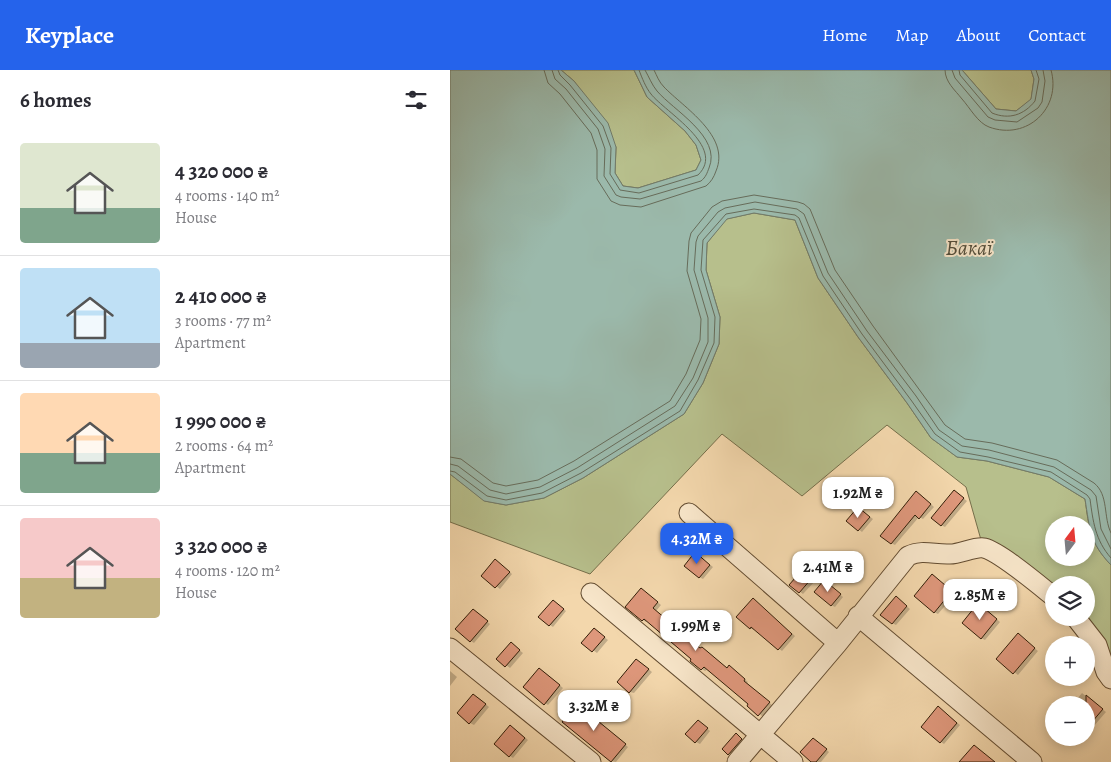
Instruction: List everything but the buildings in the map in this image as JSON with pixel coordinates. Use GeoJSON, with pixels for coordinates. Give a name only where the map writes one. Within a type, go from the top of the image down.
{"type":"FeatureCollection","features":[{"type":"Feature","properties":{"kind":"lane"},"geometry":{"type":"LineString","coordinates":[[690,513],[838,642]]}},
{"type":"Feature","properties":{"kind":"lane"},"geometry":{"type":"LineString","coordinates":[[737,762],[908,556],[916,552],[949,554],[983,548],[999,555],[1045,590]]}},
{"type":"Feature","properties":{"kind":"lane"},"geometry":{"type":"LineString","coordinates":[[591,593],[793,762]]}},
{"type":"Feature","properties":{"kind":"lane"},"geometry":{"type":"LineString","coordinates":[[858,616],[1032,762]]}},
{"type":"Feature","properties":{"kind":"lane"},"geometry":{"type":"LineString","coordinates":[[1082,626],[1097,645],[1106,672],[1111,679]]}},
{"type":"Feature","properties":{"kind":"lane"},"geometry":{"type":"LineString","coordinates":[[450,648],[591,762]]}},
{"type":"Feature","properties":{"kind":"green space"},"geometry":{"type":"Polygon","coordinates":[[[561,70],[634,70],[647,97],[685,131],[696,145],[701,160],[696,170],[638,188],[623,186],[615,173],[616,147],[574,81],[561,70]]]}},
{"type":"Feature","properties":{"kind":"green space"},"geometry":{"type":"Polygon","coordinates":[[[962,70],[1031,70],[1034,79],[1031,100],[1016,111],[996,109],[962,70]]]}},
{"type":"Feature","properties":{"kind":"green space"},"geometry":{"type":"Polygon","coordinates":[[[754,213],[795,220],[818,278],[931,438],[957,457],[987,461],[1049,477],[1085,499],[1088,516],[1045,516],[1045,566],[1095,566],[1095,542],[1111,565],[1111,679],[1095,636],[1089,626],[1095,626],[1095,576],[1045,576],[1045,580],[983,547],[966,487],[887,425],[802,496],[722,434],[590,574],[450,522],[450,474],[485,501],[506,505],[544,498],[583,478],[684,414],[703,383],[719,344],[720,317],[706,270],[707,243],[726,219],[754,213]]]}},
{"type":"Feature","properties":{"kind":"water","name":"Бакаї"},"geometry":{"type":"Polygon","coordinates":[[[450,70],[561,70],[574,81],[608,123],[616,147],[615,173],[623,186],[638,188],[696,170],[701,160],[696,145],[685,131],[647,97],[634,70],[962,70],[996,109],[1016,111],[1031,99],[1034,79],[1031,70],[1111,70],[1111,565],[1095,544],[1095,516],[1088,516],[1085,499],[1049,477],[987,461],[957,457],[931,438],[818,278],[795,220],[754,213],[727,219],[707,243],[706,270],[720,317],[719,344],[703,383],[684,414],[583,478],[544,498],[506,505],[484,501],[450,474],[450,70]]]}}]}
